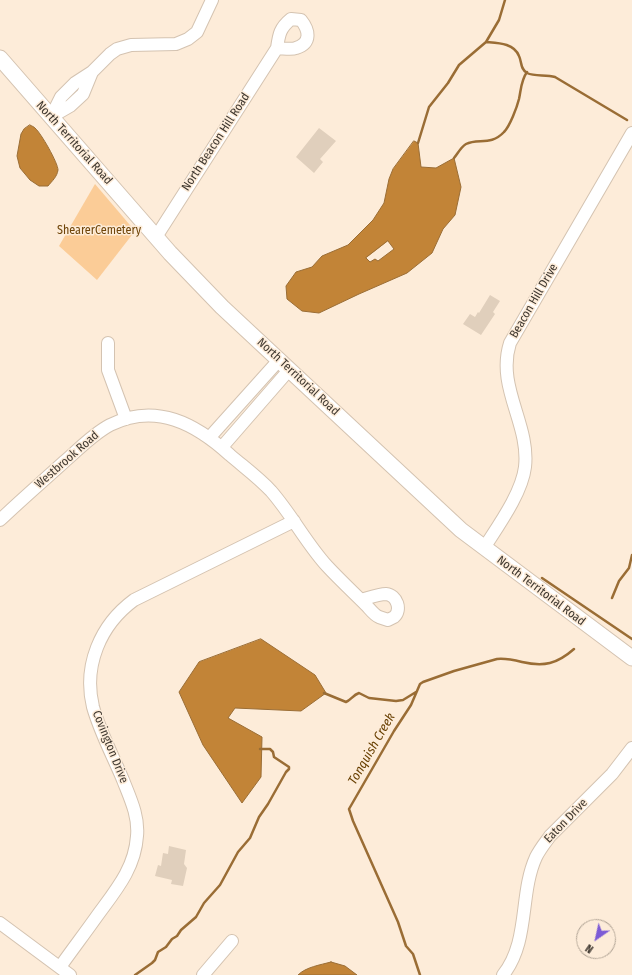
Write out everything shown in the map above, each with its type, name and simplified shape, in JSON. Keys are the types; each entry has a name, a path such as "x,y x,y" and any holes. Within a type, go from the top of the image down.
{"main road":[{"name":"North Territorial Road","path":"0,58 156,237 222,307 460,530 632,658"}],"street":[{"path":"51,117 61,97 75,83 92,72 110,54 122,47 131,45 176,44 188,39 196,32 212,0"},
{"name":"North Beacon Hill Road","path":"156,237 277,48"},
{"name":"Beacon Hill Drive","path":"484,548 518,492 523,479 525,466 526,455 523,437 506,373 506,358 510,343 632,133"},
{"path":"108,343 108,370 126,419"},
{"path":"209,438 284,365"},
{"path":"222,447 284,365"},
{"name":"Westbrook Road","path":"0,520 96,434 109,426 126,419 147,416 170,418 193,427 222,447 270,490 321,559 361,600"},
{"name":"Covington Drive","path":"60,967 123,880 133,861 137,835 134,809 97,717 92,698 90,683 91,667 101,637 115,616 134,600 294,521"},
{"name":"Eaton Drive","path":"504,975 517,950 531,871 541,847 550,836 612,774 632,748"},
{"path":"0,923 70,975"},
{"path":"203,975 232,941"}],"green space":[{"name":"ShearerCemetery","path":"95,184 135,231 97,280 59,246"}],"shaded area":[{"path":"30,125 35,128 41,136 57,166 57,175 48,186 39,186 30,180 20,168 17,156 21,134 24,129"},
{"path":"414,141 418,143 421,167 436,168 454,158 461,187 455,215 443,229 432,253 407,273 319,313 302,311 287,299 286,286 296,272 312,267 322,256 348,245 373,220 384,203 389,179 393,169","holes":["388,241 394,249 378,261 375,259 370,262 366,258"]},
{"path":"261,639 315,675 326,693 301,711 235,708 228,718 262,737 261,777 242,803 203,745 179,692 199,662"},
{"path":"331,962 345,966 357,975 298,975 309,968"}],"building":[{"path":"319,128 336,141 320,159 323,162 314,173 296,157"},
{"path":"490,295 500,301 493,312 495,314 481,335 463,324 470,314 475,317 478,312 479,313"},
{"path":"169,846 186,850 184,864 187,868 183,886 171,884 172,880 155,876 158,865 161,866 163,853 168,854"}],"waterway":[{"path":"418,143 429,107 448,83 459,65 486,42 499,20 505,0"},
{"name":"Tonquish Creek","path":"486,42 500,43 510,46 517,52 522,67 527,73 555,77 627,120"},
{"path":"454,158 466,144 494,139 504,132 515,111 522,82 527,72"},
{"name":"Tonquish Creek","path":"612,598 619,581 629,568 632,555"},
{"path":"542,578 632,639"},
{"name":"Tonquish Creek","path":"420,975 413,954 406,946 398,922 349,809 394,731 411,705 420,684 454,671 497,659 510,659 537,664 550,663 562,658 574,649"},
{"path":"324,693 346,702 359,693 369,698 396,701 403,700 416,692"},
{"path":"135,975 152,963 158,952 166,947 172,939 196,917 204,903 220,885 238,852 250,838 259,817 289,769 289,767 274,757 273,752 270,749 260,749"}]}
